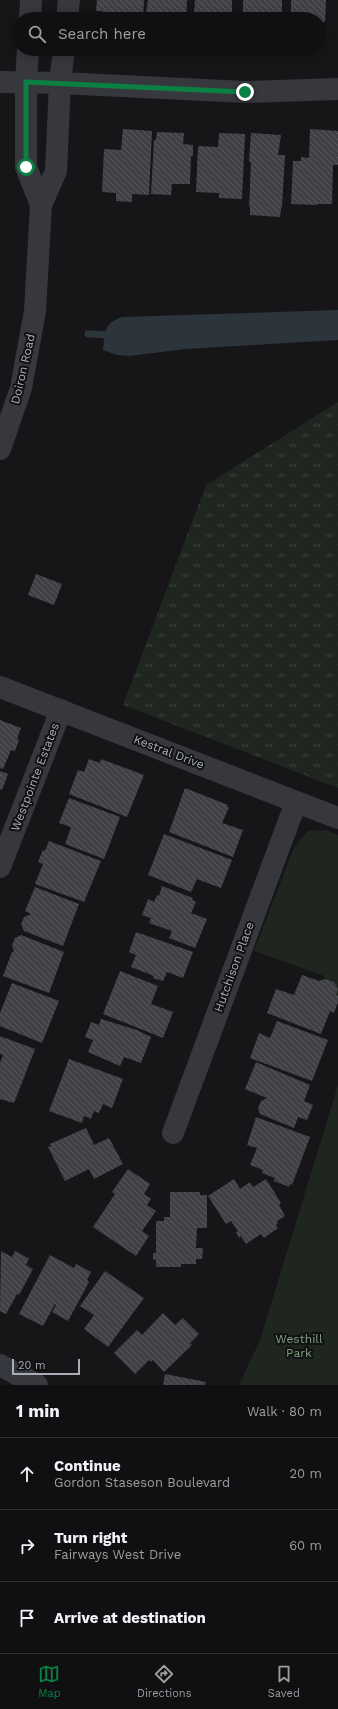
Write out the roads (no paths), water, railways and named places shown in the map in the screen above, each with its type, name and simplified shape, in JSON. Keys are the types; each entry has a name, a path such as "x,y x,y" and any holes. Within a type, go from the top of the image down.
{"street":[{"path":"30,12 31,0"},
{"path":"68,12 69,0"},
{"path":"28,56 26,82 26,167 41,205"},
{"path":"41,205 56,171 60,83 63,56"},
{"path":"0,82 60,83 245,92 338,89"},
{"name":"Doiron Road","path":"0,449 21,388 35,311 41,205"},
{"name":"Kestral Drive","path":"0,687 338,818"},
{"name":"Westpointe Estates","path":"0,868 61,710"},
{"name":"Hutchison Place","path":"173,1133 296,802"},
{"path":"0,1365 37,1385"}],"waterway":[{"path":"88,334 114,335"}],"park label":[{"name":"Westhill Park","path":"299,1346"}]}
